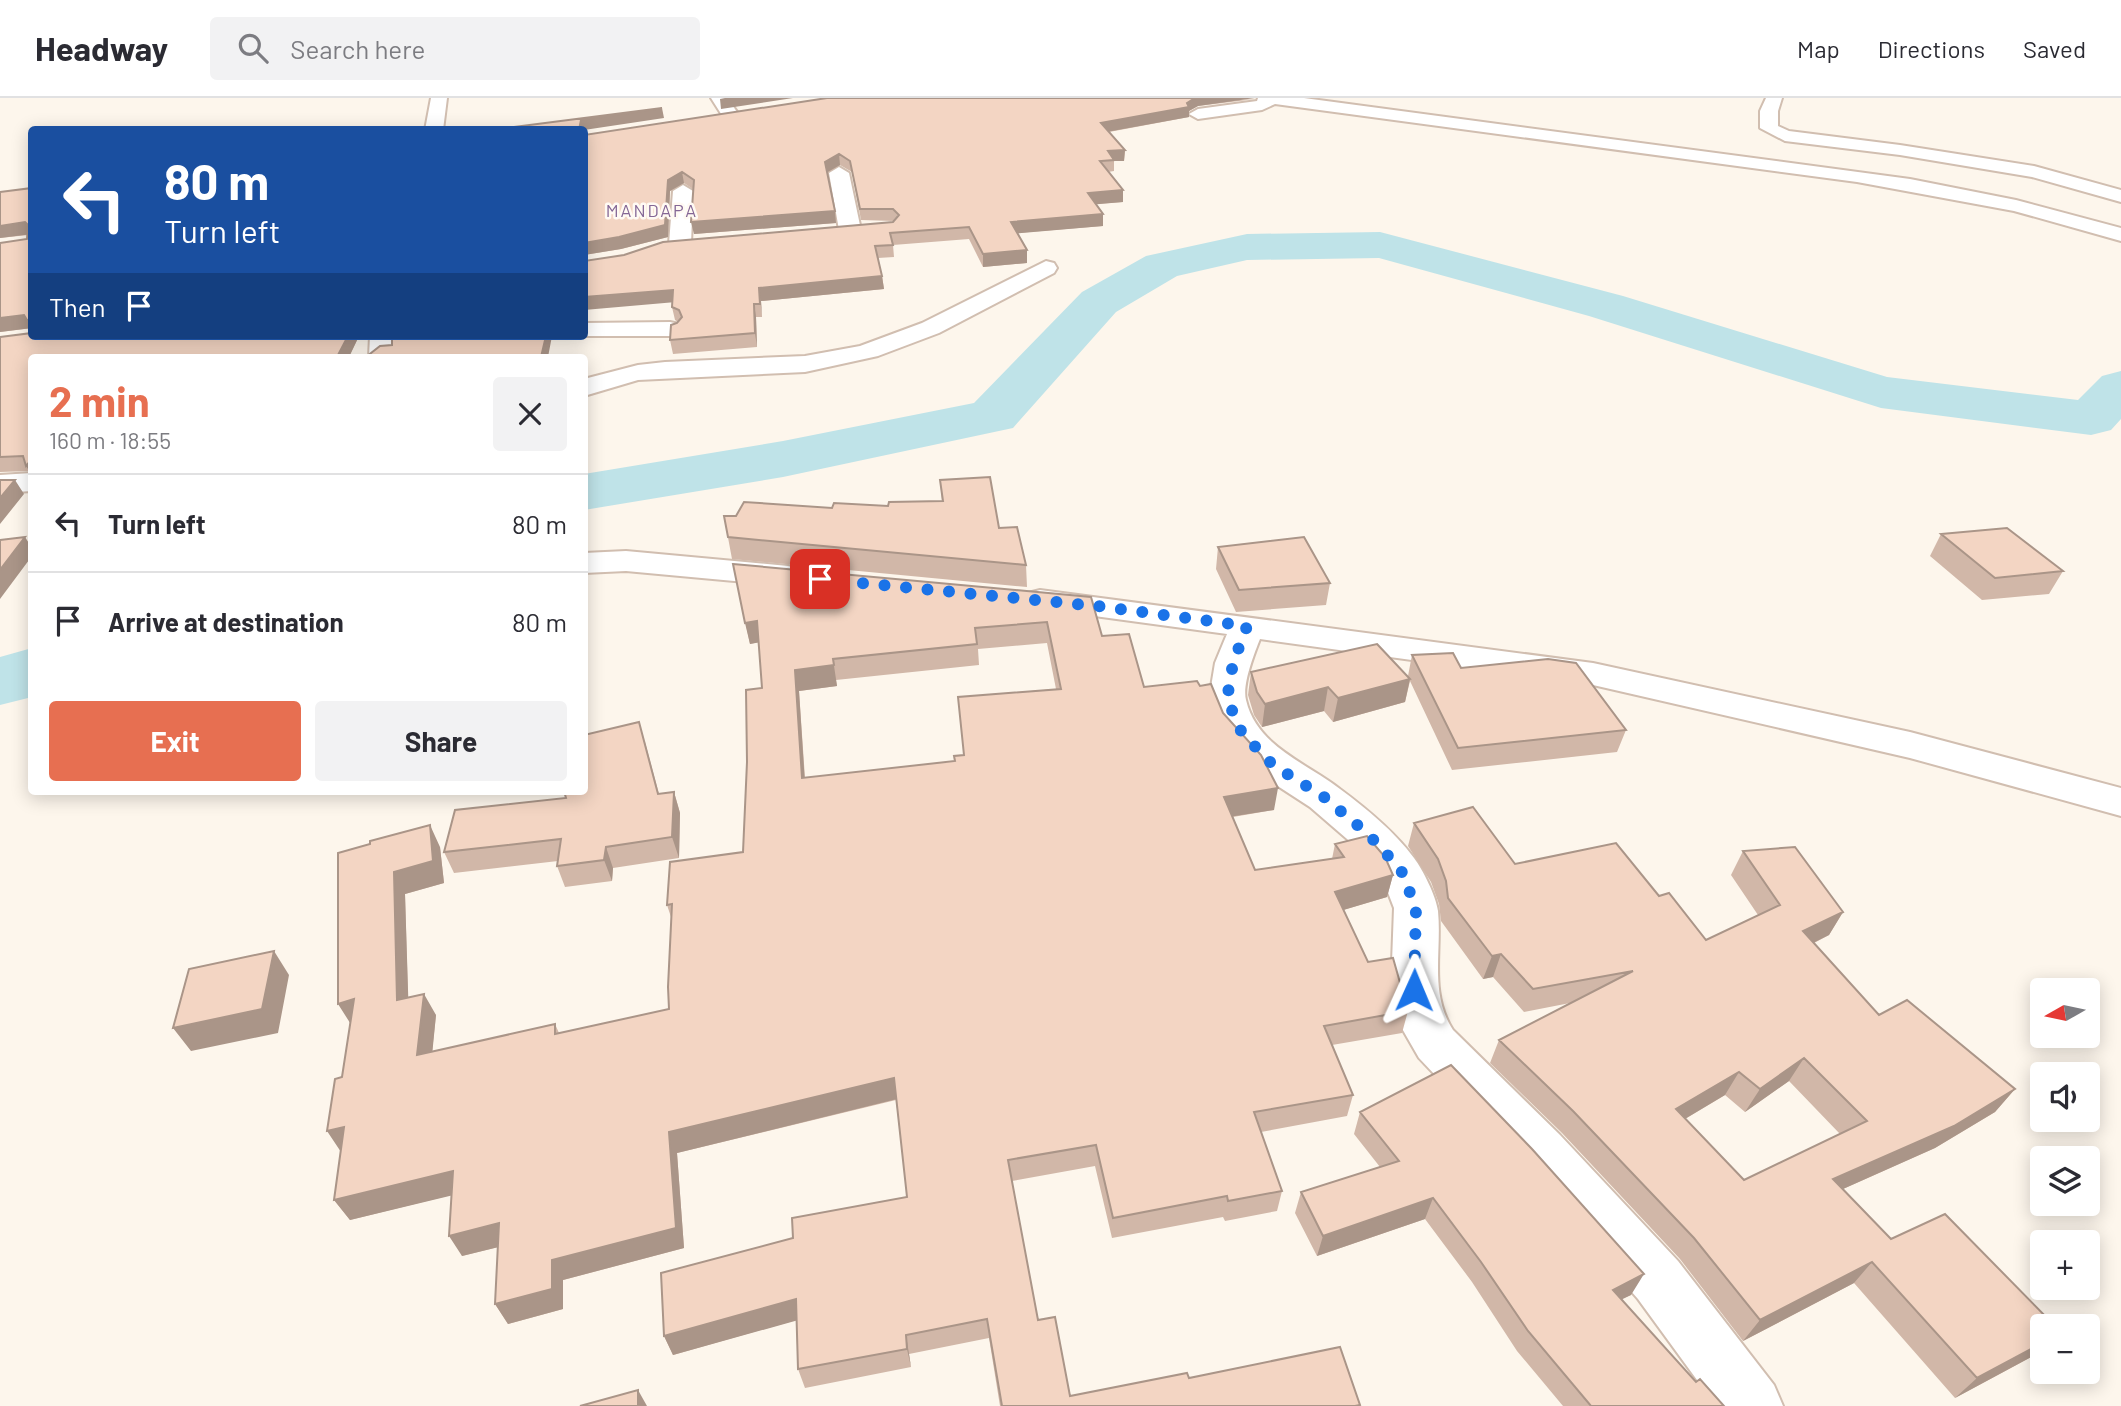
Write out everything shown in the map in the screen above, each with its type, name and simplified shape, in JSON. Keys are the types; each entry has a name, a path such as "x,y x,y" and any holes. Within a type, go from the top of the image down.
{"street":[{"path":"435,126 439,98"},
{"path":"719,98 730,116"},
{"path":"1266,98 1887,179 1991,197 2068,217 2121,235"},
{"path":"1774,98 1769,111 1769,128 1775,133 2034,172 2121,196"},
{"path":"1198,114 1262,105 1272,99"},
{"path":"839,173 850,230"},
{"path":"683,191 671,245 706,242"},
{"path":"824,232 875,228"},
{"path":"588,386 607,378 639,371 807,364 886,346 950,319 1046,268"},
{"path":"588,330 670,329"},
{"path":"0,484 28,482"},
{"path":"588,563 626,561 820,579"},
{"path":"1014,598 1097,606 1593,674 1910,745 2121,802"},
{"path":"1247,626 1233,663 1227,699 1242,733 1273,765 1324,797 1369,835 1401,870 1416,908 1414,990 1424,1025 1436,1044 1542,1152 1658,1280 1753,1406"}],"building":[{"path":"827,98 1195,98 1187,103 1189,107 1101,123 1125,150 1108,151 1114,160 1100,161 1123,190 1088,193 1103,214 1011,222 1027,250 983,254 969,227 890,233 893,245 875,246 882,276 759,288 760,304 754,304 755,333 670,340 671,325 682,317 679,310 672,307 673,290 588,297 588,260 624,255 663,242 893,222 899,215 893,209 860,209 850,161 839,154 825,162 835,211 691,222 694,180 682,172 668,180 665,225 588,242 588,134"},
{"path":"662,108 581,120 580,126 521,126"},
{"path":"28,188 28,225 25,222 0,226 0,192"},
{"path":"28,225 28,320 24,315 0,318 0,243 27,239"},
{"path":"28,334 28,340 346,340 339,354 28,354 26,466 23,456 0,457 0,337"},
{"path":"392,340 545,340 542,354 370,354 380,346 392,345"},
{"path":"990,477 999,528 1017,527 1026,565 728,537 724,516 736,516 744,502 832,508 834,503 888,506 889,502 943,501 940,480"},
{"path":"0,480 15,480 0,498"},
{"path":"2007,528 2063,571 1995,578 1941,534"},
{"path":"25,537 0,570 0,540"},
{"path":"1304,537 1330,583 1239,590 1218,547"},
{"path":"733,564 1091,597 1102,636 1129,634 1144,687 1197,681 1200,686 1211,684 1223,713 1261,755 1278,788 1224,797 1255,870 1344,857 1335,844 1367,836 1385,857 1393,875 1335,892 1368,962 1393,958 1408,1011 1324,1026 1353,1095 1254,1112 1282,1191 1228,1201 1227,1196 1113,1218 1096,1145 1008,1160 1038,1320 1055,1317 1070,1396 1187,1373 1189,1378 1340,1347 1360,1405 1002,1406 987,1319 906,1335 907,1349 798,1369 796,1299 664,1336 661,1273 793,1238 792,1218 907,1197 894,1078 669,1132 676,1228 552,1260 552,1289 495,1304 499,1223 449,1236 453,1171 334,1200 344,1127 327,1131 335,1079 342,1077 354,999 338,1004 338,853 370,844 370,841 430,825 433,861 394,872 397,1000 424,994 417,1055 555,1024 555,1034 669,1009 672,904 667,905 670,862 743,852 747,762 746,690 762,688 757,621 745,623","holes":["1047,622 1061,689 958,697 964,755 954,756 955,761 802,778 795,670 834,665 833,659 977,644 975,628"]},
{"path":"1377,644 1410,679 1338,698 1328,687 1265,704 1257,692 1251,672"},
{"path":"1453,653 1461,668 1548,659 1576,663 1626,730 1458,748 1412,655"},
{"path":"639,722 658,794 674,792 672,837 606,847 604,860 557,866 561,839 444,852 455,810 566,798 565,795 588,795 588,734"},
{"path":"1473,807 1515,864 1616,843 1659,896 1669,893 1706,940 1780,905 1743,851 1795,847 1843,912 1803,931 1879,1015 1907,1000 2015,1089 1954,1126 1833,1179 1891,1239 1945,1214 2043,1314 2030,1314 2030,1349 1977,1378 1872,1262 1760,1320 1694,1238 1573,1111 1499,1040 1633,971 1533,989 1501,954 1492,956 1448,898 1446,881 1438,859 1414,823","holes":["1804,1058 1867,1121 1744,1180 1676,1109 1739,1072 1760,1089"]},
{"path":"274,951 262,1009 173,1028 189,969"},
{"path":"1451,1065 1532,1149 1644,1274 1613,1290 1696,1382 1700,1379 1724,1406 1591,1406 1528,1331 1433,1198 1323,1236 1301,1192 1399,1161 1360,1112"},
{"path":"638,1390 638,1406 580,1406"}],"waterway":[{"path":"588,491 783,459 993,416 1099,302 1162,266 1247,247 1380,245 1606,306 1881,392 2091,418 2121,387"},
{"path":"0,682 28,672"}],"district":[{"name":"MANDAPA","path":"652,211"}],"route":[{"path":"820,579 1097,606 1247,626 1233,663 1227,699 1242,733 1273,765 1324,797 1369,835 1401,870 1416,908 1414,990"}]}
